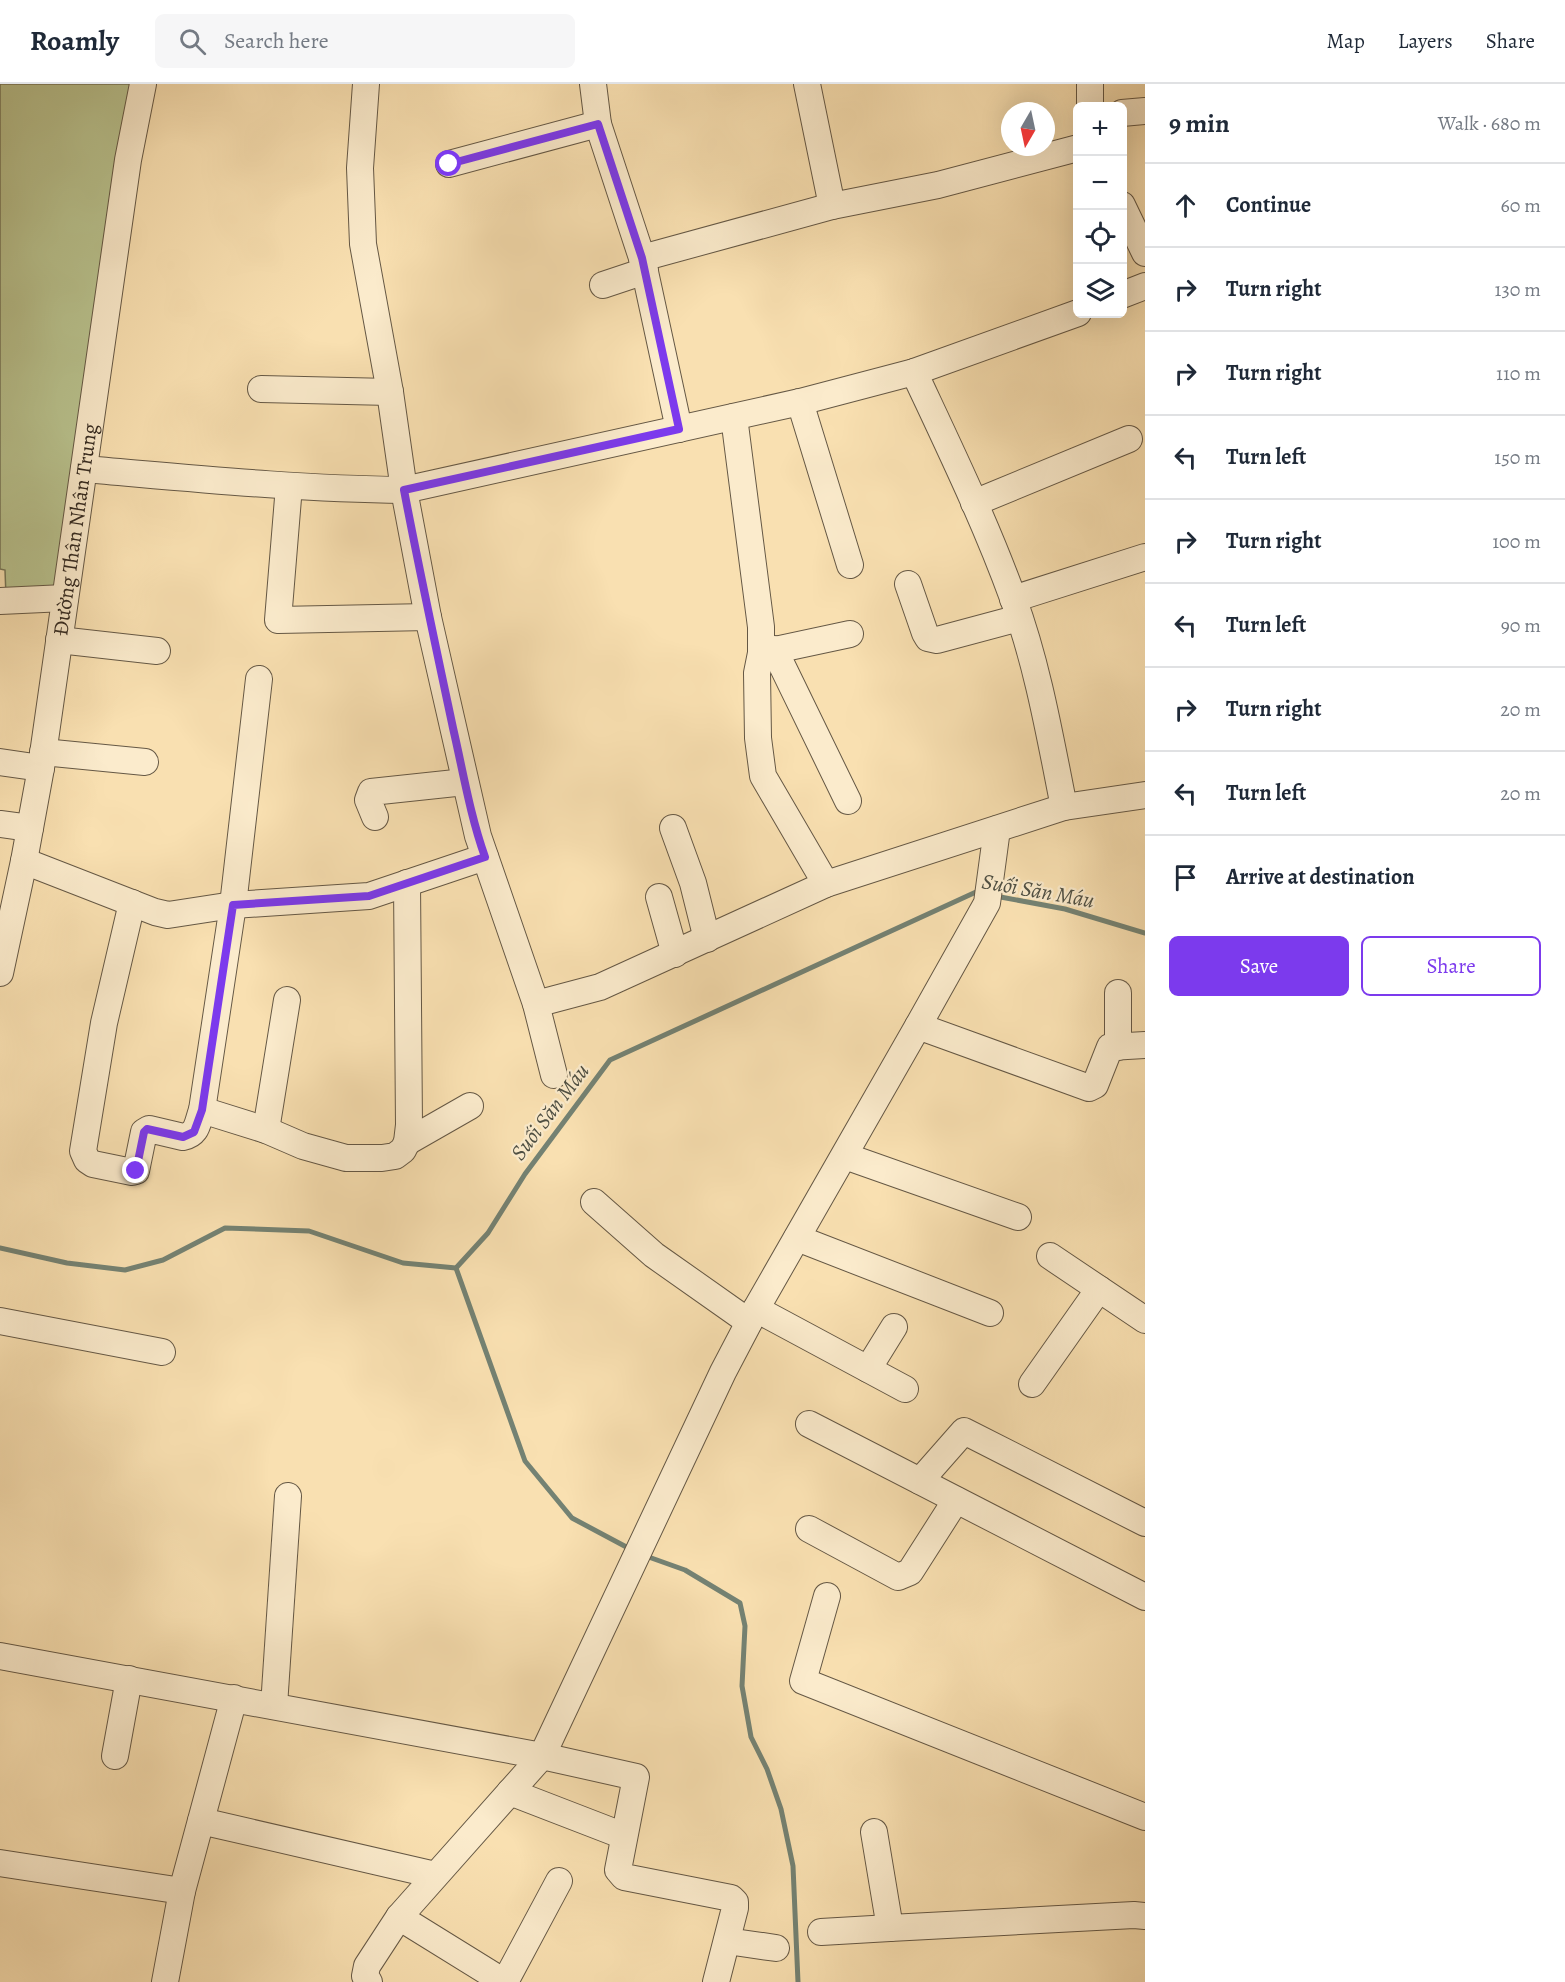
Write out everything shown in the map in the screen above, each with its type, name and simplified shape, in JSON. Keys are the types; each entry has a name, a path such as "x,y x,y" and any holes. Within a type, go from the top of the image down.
{"street":[{"name":"Đường Thân Nhân Trung","path":"0,973 5,931 24,861 42,760 128,160 143,84"},
{"path":"366,84 360,168 363,244 390,392 404,490 428,617 478,836 536,1005 554,1075"},
{"path":"593,84 598,124 643,264 679,429"},
{"path":"807,84 832,206"},
{"path":"1090,84 1090,102"},
{"path":"1127,113 1145,111"},
{"path":"449,164 598,124"},
{"path":"603,285 643,264 832,206 938,185 1073,149"},
{"path":"1124,210 1145,253"},
{"path":"1127,293 1145,286"},
{"path":"84,470 289,486 404,490 800,402 914,372 1073,314"},
{"path":"914,372 974,503 1016,609 1042,695 1064,807"},
{"path":"261,389 390,392"},
{"path":"800,402 850,565"},
{"path":"734,417 761,627 768,651 848,801"},
{"path":"974,503 1129,439"},
{"path":"289,486 278,620 428,617"},
{"path":"908,584 925,633 932,640 938,640 1145,557"},
{"path":"0,602 66,598"},
{"path":"768,651 850,634"},
{"path":"59,640 157,651"},
{"path":"768,651 757,673 760,765 763,776 826,885"},
{"path":"132,903 104,1023 83,1151 87,1160 93,1164 127,1172 136,1171 144,1132 149,1129 183,1137 188,1136 194,1132 202,1110 233,905 259,679"},
{"path":"0,762 42,760 145,762"},
{"path":"375,817 369,800 371,792 465,782"},
{"path":"536,1005 600,987 826,885 1064,807 1145,795"},
{"path":"0,824 30,828"},
{"path":"673,828 693,883 707,939"},
{"path":"369,1982 364,1976 367,1966 399,1917 542,1756 723,1372 918,1026 989,894 997,829"},
{"path":"24,861 168,915 233,905 369,896 485,857"},
{"path":"202,1110 266,1130 303,1146 346,1158 382,1158 395,1156 403,1150 407,1142 409,1125 407,883"},
{"path":"659,897 675,954"},
{"path":"1118,993 1118,1047"},
{"path":"266,1130 287,1000"},
{"path":"918,1026 1089,1088 1097,1081 1110,1047 1145,1045"},
{"path":"407,1142 470,1106"},
{"path":"845,1156 1018,1217"},
{"path":"594,1202 654,1255 753,1316 868,1369 905,1389"},
{"path":"797,1238 990,1312"},
{"path":"1050,1256 1145,1320"},
{"path":"1032,1384 1098,1289"},
{"path":"0,1321 162,1352"},
{"path":"868,1369 894,1327"},
{"path":"809,1424 1145,1597"},
{"path":"920,1482 964,1431 1145,1523"},
{"path":"274,1706 288,1496"},
{"path":"809,1529 898,1577 905,1576 910,1572 956,1500"},
{"path":"827,1596 803,1681 1145,1817"},
{"path":"0,1656 542,1756 636,1777 618,1870 624,1877 730,1898 735,1902 716,1982"},
{"path":"115,1756 129,1679"},
{"path":"165,1982 182,1891 234,1698"},
{"path":"510,1792 624,1836"},
{"path":"201,1821 435,1875"},
{"path":"874,1832 890,1928"},
{"path":"0,1863 182,1891"},
{"path":"399,1917 504,1982 559,1881"},
{"path":"821,1932 1145,1916"},
{"path":"727,1941 776,1948"}],"green space":[{"path":"0,84 133,84 56,590 6,597 5,570 0,569"}],"waterway":[{"name":"Suối Săn Máu","path":"0,1248 67,1263 125,1270 163,1260 225,1228 309,1231 403,1263 456,1268 488,1233 525,1174 610,1060 976,892 983,893"},
{"name":"Suối Săn Máu","path":"995,896 1065,909 1145,933"},
{"path":"456,1268 525,1461 572,1518 632,1550"},
{"path":"643,1555 685,1570 740,1603 745,1626 742,1686 751,1737 767,1769 781,1809 793,1866 798,1982"}],"route":[{"path":"136,1171 144,1132 147,1129 183,1137 194,1132 202,1110 233,905 369,896 485,857 465,782 426,607 404,490 679,429 642,258 598,124 449,164"}]}
